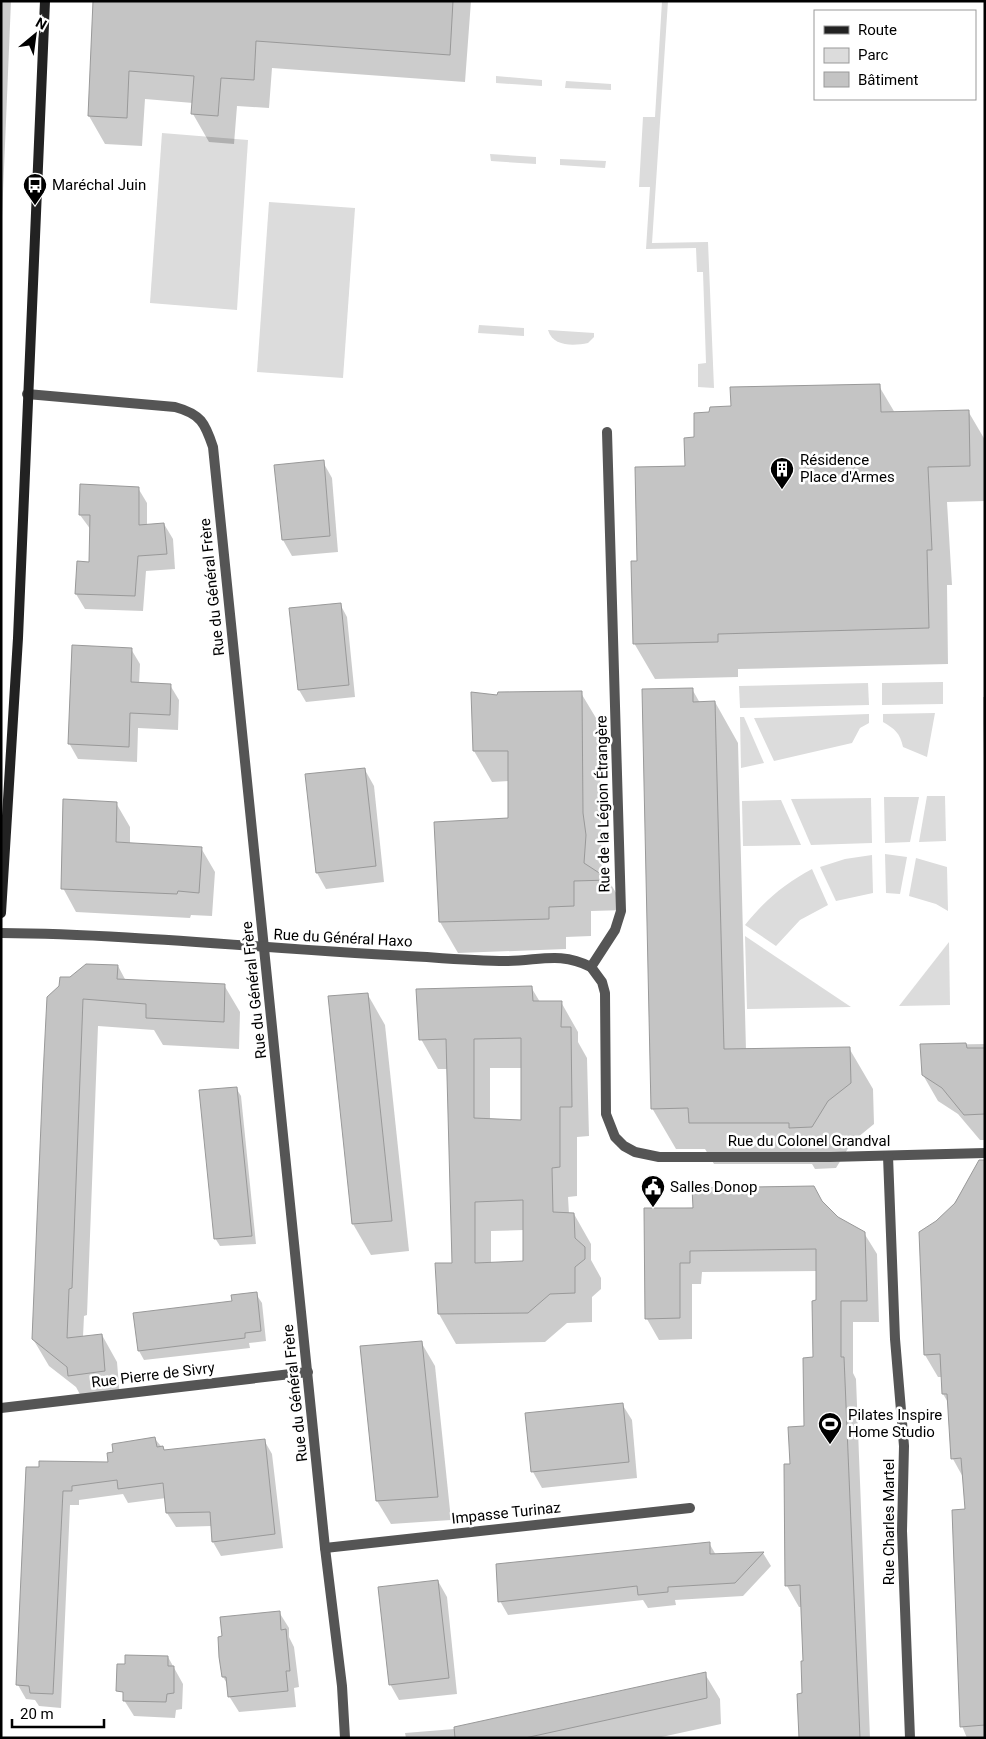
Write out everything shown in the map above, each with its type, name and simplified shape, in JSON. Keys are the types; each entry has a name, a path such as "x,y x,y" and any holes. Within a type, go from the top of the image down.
{"street":[{"path":"1,913 18,638 45,1"},
{"name":"Rue du Général Frère","path":"27,394 175,407 192,412 205,424 213,447 325,1548 342,1686 345,1738"},
{"name":"Rue de la Légion Étrangère","path":"591,967 615,930 621,911 606,432"},
{"name":"Rue du Général Haxo","path":"1,933 508,961 554,957 575,959 591,967"},
{"name":"Rue du Colonel Grandval","path":"591,967 602,982 605,993 606,1114 616,1137 624,1146 635,1152 659,1157 888,1156 985,1153"},
{"name":"Rue Charles Martel","path":"888,1156 894,1339 904,1446 902,1531 910,1738"},
{"name":"Rue Pierre de Sivry","path":"1,1408 308,1372"},
{"name":"Impasse Turinaz","path":"325,1548 690,1508"}],"green space":[{"path":"662,1 668,1 652,243 708,242 714,388 698,387 698,364 706,363 703,272 697,272 696,248 646,249 650,187 639,187 643,117 655,117"},
{"path":"496,76 542,80 542,86 496,83"},
{"path":"566,81 611,84 611,90 565,88"},
{"path":"162,133 248,140 237,310 150,303"},
{"path":"490,154 536,157 536,164 491,161"},
{"path":"560,159 606,161 605,168 560,165"},
{"path":"269,202 355,208 343,378 257,372"},
{"path":"479,325 524,328 524,336 478,333"},
{"path":"548,330 594,333 594,337 588,343 571,345 554,340"},
{"path":"943,682 943,704 882,705 882,683"},
{"path":"868,683 869,705 740,708 739,686"},
{"path":"935,713 927,757 903,747 896,732 883,722 883,714"},
{"path":"869,714 869,723 860,728 852,743 774,761 754,718"},
{"path":"740,717 744,717 764,763 741,768"},
{"path":"927,796 945,796 946,841 919,842"},
{"path":"884,797 919,797 910,842 885,843"},
{"path":"871,798 872,843 811,845 791,799"},
{"path":"781,800 801,845 743,846 742,801"},
{"path":"885,854 907,857 900,894 886,893"},
{"path":"872,855 873,893 836,901 820,867 845,859"},
{"path":"916,858 947,867 948,911 936,904 909,896"},
{"path":"812,869 828,905 800,920 776,946 745,925 775,894"},
{"path":"745,936 851,1007 747,1009"},
{"path":"949,942 950,1005 899,1006"}],"building":[{"path":"93,1 453,1 450,55 256,41 254,80 221,78 218,116 191,114 194,76 129,71 127,118 88,116"},
{"path":"880,384 881,412 969,410 970,466 928,467 932,550 927,550 929,628 718,634 718,642 633,644 631,561 637,561 635,467 685,466 684,438 694,437 694,413 709,412 710,407 731,406 730,387"},
{"path":"324,460 330,536 282,540 274,465"},
{"path":"80,484 139,487 139,525 164,523 167,554 138,556 135,596 75,594 77,561 89,562 90,515 79,515"},
{"path":"341,603 349,685 298,690 289,608"},
{"path":"72,645 132,648 131,682 171,684 170,715 130,713 129,747 68,744"},
{"path":"693,688 693,702 715,701 724,1049 850,1047 851,1083 828,1101 812,1127 789,1128 789,1123 689,1123 688,1108 651,1109 642,689"},
{"path":"582,691 583,813 586,835 584,863 610,880 574,881 574,906 549,907 549,919 439,922 434,822 508,818 508,751 473,751 471,692 497,695 498,692"},
{"path":"365,768 376,866 316,873 305,774"},
{"path":"63,799 117,802 116,842 202,847 199,893 178,891 177,894 61,889"},
{"path":"86,964 118,965 117,979 225,984 224,1022 146,1018 146,1004 83,999 72,1288 69,1289 67,1338 102,1334 105,1371 68,1376 67,1367 32,1339 43,1076 47,997 59,986 60,977 70,977"},
{"path":"532,986 533,1001 562,1001 561,1027 571,1027 572,1107 560,1107 560,1167 552,1168 553,1212 574,1213 575,1238 585,1247 585,1259 575,1267 575,1293 550,1294 528,1313 438,1314 435,1263 452,1263 446,1039 419,1040 416,989","holes":["521,1038 521,1120 474,1118 474,1039","523,1200 523,1261 475,1263 475,1202"]},
{"path":"368,993 392,1221 352,1224 328,996"},
{"path":"966,1043 967,1048 985,1048 985,1114 964,1115 942,1088 922,1075 920,1044"},
{"path":"237,1087 252,1236 214,1239 199,1090"},
{"path":"979,1160 985,1160 985,1725 960,1727 952,1510 965,1509 961,1458 951,1459 947,1394 942,1394 940,1354 924,1355 919,1232 936,1221 955,1203"},
{"path":"814,1186 822,1201 838,1217 865,1232 867,1301 841,1301 841,1357 844,1357 860,1738 799,1738 797,1694 802,1693 801,1661 803,1661 800,1585 785,1586 784,1464 790,1464 788,1427 804,1426 803,1358 813,1357 812,1301 816,1300 816,1249 690,1251 690,1263 680,1263 680,1318 645,1319 644,1208 693,1208 692,1188"},
{"path":"257,1292 261,1331 245,1333 245,1338 138,1351 133,1313 232,1301 231,1295"},
{"path":"422,1341 438,1497 376,1501 360,1346"},
{"path":"623,1403 629,1462 531,1472 525,1413"},
{"path":"155,1437 157,1447 163,1446 164,1450 265,1439 275,1534 212,1542 210,1512 166,1513 163,1483 118,1489 117,1480 72,1486 72,1491 63,1491 53,1694 30,1693 29,1686 16,1685 26,1467 39,1467 39,1461 108,1462 107,1453 113,1452 112,1444"},
{"path":"710,1542 710,1554 764,1552 735,1583 668,1587 668,1592 638,1595 637,1586 498,1602 496,1564"},
{"path":"438,1580 449,1678 389,1685 378,1587"},
{"path":"280,1611 281,1630 286,1629 290,1671 286,1671 288,1691 228,1697 226,1677 222,1677 219,1657 218,1637 222,1636 220,1617"},
{"path":"125,1655 168,1656 168,1666 174,1666 174,1693 167,1694 166,1702 123,1701 123,1692 116,1691 117,1664 125,1664"},
{"path":"706,1672 707,1698 525,1738 455,1738 454,1727"}],"place":[{"name":"Maréchal Juin","path":"35,206"},
{"name":"Résidence Place d'Armes","path":"782,490"},
{"name":"Salles Donop","path":"653,1208"},
{"name":"Pilates Inspire Home Studio","path":"830,1445"}]}
